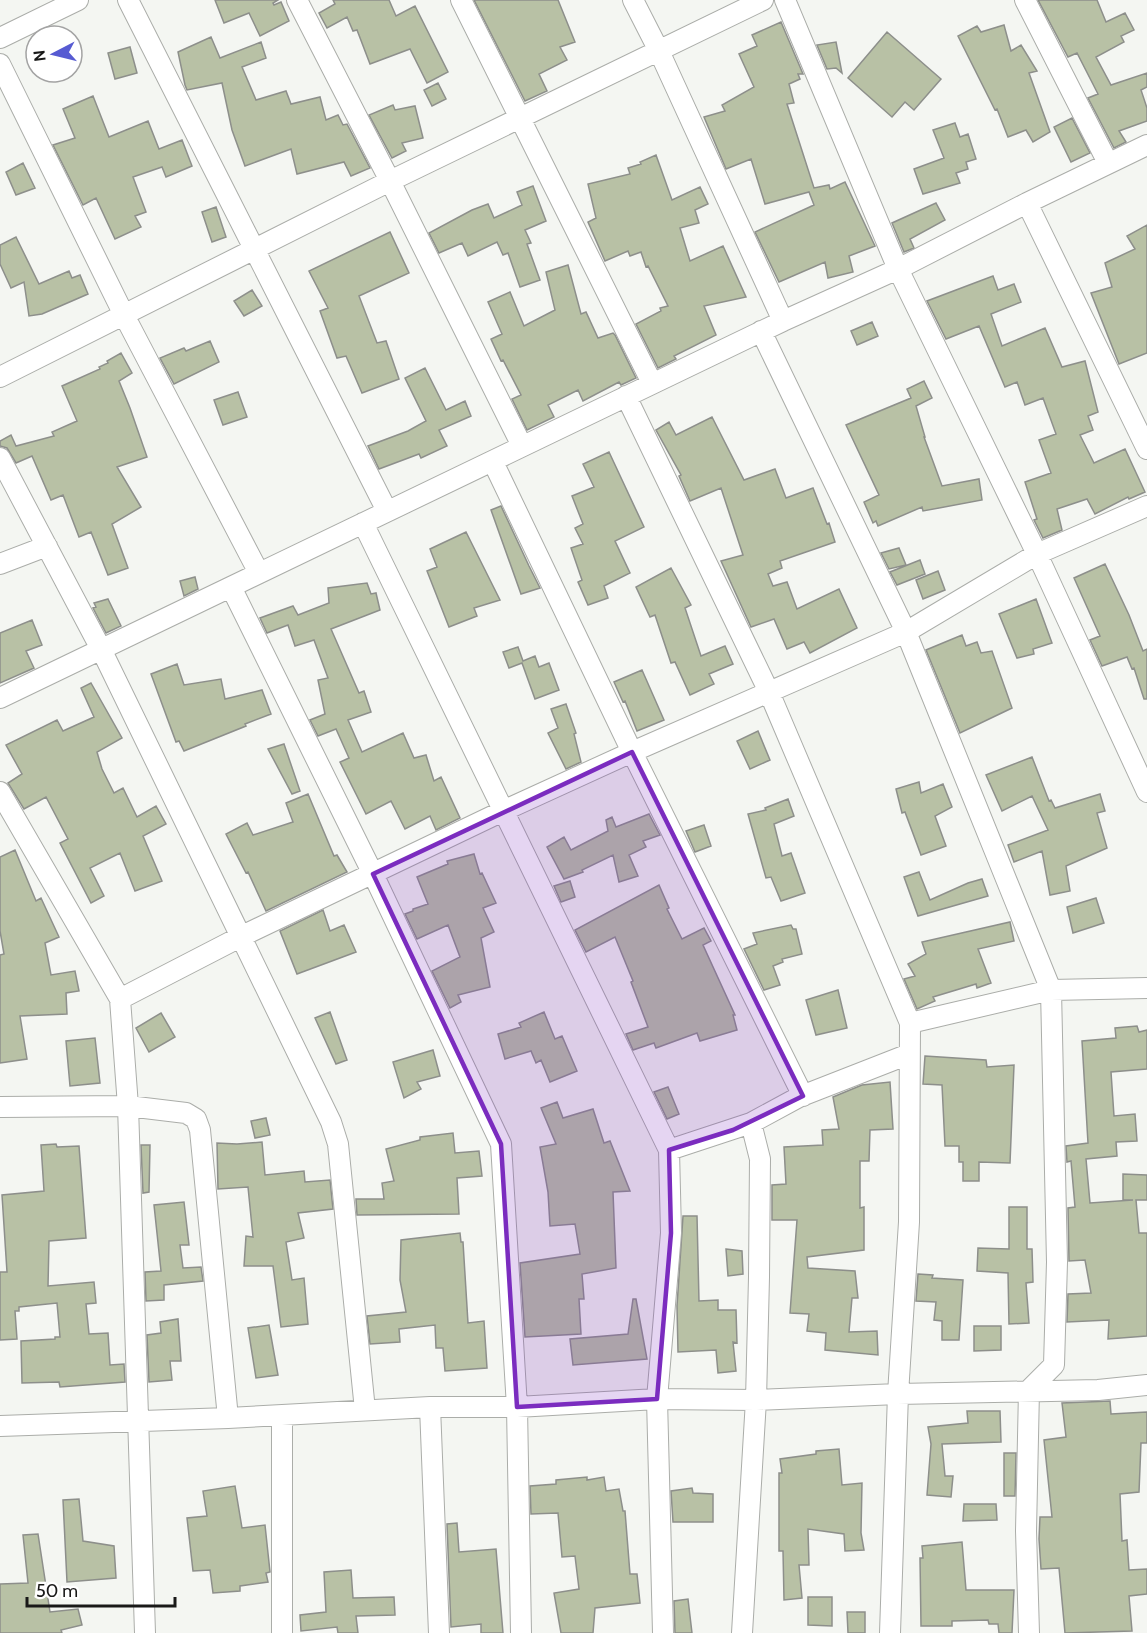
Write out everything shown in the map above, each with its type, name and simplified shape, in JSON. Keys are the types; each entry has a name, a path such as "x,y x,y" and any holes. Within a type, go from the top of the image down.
{"street":[{"path":"0,38 78,0"},
{"path":"128,0 387,511"},
{"path":"297,0 522,446"},
{"path":"461,0 652,383"},
{"path":"633,0 659,51 783,321"},
{"path":"0,377 390,181 763,0"},
{"path":"784,0 898,269 1037,554 1147,792"},
{"path":"1025,0 1108,163"},
{"path":"0,64 124,315 259,573"},
{"path":"0,698 493,462 652,383 898,269 1147,145"},
{"path":"1027,203 1147,449"},
{"path":"761,331 906,632 1051,990 1057,1262 1054,1365 1029,1390 1026,1531 1029,1633"},
{"path":"626,396 769,692 910,1023 909,1222 898,1394 890,1633"},
{"path":"0,458 101,649 335,1132 365,1410"},
{"path":"493,462 632,752 803,1096"},
{"path":"120,999 242,936 503,811 906,632 1037,554 1147,506"},
{"path":"363,523 669,1150 671,1233 657,1399 663,1633"},
{"path":"0,564 47,546"},
{"path":"231,586 373,874 501,1144 518,1407 521,1633"},
{"path":"0,792 120,999 128,1106 145,1633"},
{"path":"910,1023 1051,990 1147,988"},
{"path":"669,1150 751,1123 803,1096 909,1054"},
{"path":"0,1107 128,1106 186,1113 196,1119 200,1130 228,1418"},
{"path":"742,1633 756,1400 760,1159 751,1123"},
{"path":"0,1426 282,1416 429,1407 518,1407 657,1399 756,1400 1029,1390 1098,1390 1147,1385"},
{"path":"429,1407 439,1633"},
{"path":"282,1416 282,1633"}],"highlighted area":[{"path":"632,752 803,1096 733,1130 669,1150 671,1233 657,1399 517,1407 501,1144 373,874"}],"building":[{"path":"215,0 278,0 273,3 274,5 281,2 289,21 260,36 249,13 224,23"},
{"path":"333,0 389,0 396,16 415,6 448,72 427,83 410,49 370,64 357,30 353,31 347,17 327,28 319,13 335,4"},
{"path":"474,0 558,0 575,42 560,47 567,60 539,74 547,91 525,101"},
{"path":"1038,0 1097,0 1106,22 1125,13 1134,30 1121,36 1124,42 1096,57 1111,85 1147,73 1147,87 1141,90 1147,108 1147,121 1119,131 1126,142 1114,148 1088,98 1098,94 1077,53 1068,57"},
{"path":"781,22 803,74 798,74 800,79 789,84 794,103 787,104 814,188 829,185 830,189 845,182 875,246 849,256 853,272 828,278 825,262 779,282 755,232 814,205 809,192 765,204 751,159 726,169 704,117 725,111 722,105 754,87 739,54 757,46 752,35"},
{"path":"1004,25 1011,51 1021,45 1037,71 1029,73 1050,132 1033,142 1026,130 1008,137 997,109 995,110 958,36 977,26 981,32"},
{"path":"887,32 941,79 914,110 905,102 892,117 848,78"},
{"path":"211,37 220,58 261,42 266,58 242,67 256,100 286,91 291,104 320,97 326,120 338,115 343,125 347,124 370,168 351,176 344,162 297,174 291,149 245,166 232,130 222,83 187,90 185,85 178,52"},
{"path":"836,42 842,73 836,68 827,69 817,45"},
{"path":"130,47 137,73 115,79 108,53"},
{"path":"438,83 446,99 432,106 424,90"},
{"path":"93,96 109,137 148,121 159,149 182,140 192,166 166,177 162,167 133,177 146,212 135,216 141,227 115,239 96,198 83,205 53,145 75,138 63,109"},
{"path":"393,105 395,110 415,106 423,138 402,143 406,151 392,158 369,115"},
{"path":"1072,118 1090,153 1071,162 1054,127"},
{"path":"955,123 960,137 968,134 976,159 966,162 968,169 956,173 960,183 923,194 914,169 944,158 933,130"},
{"path":"656,155 672,200 700,187 708,204 695,210 699,223 680,228 690,261 723,246 746,297 704,306 716,335 674,356 676,359 658,368 636,324 661,311 660,308 668,306 648,266 646,267 641,252 630,256 628,251 605,261 588,222 596,218 588,184 630,174 628,168 641,164 640,162"},
{"path":"23,163 35,188 16,195 6,172"},
{"path":"533,186 546,221 525,230 531,243 527,244 540,280 520,287 508,253 503,255 497,242 468,256 462,243 439,253 429,233 488,204 494,218 522,205 517,192"},
{"path":"936,203 945,220 910,239 914,248 904,252 892,223"},
{"path":"216,207 226,237 212,242 202,212"},
{"path":"1147,225 1147,353 1119,364 1091,293 1112,287 1105,263 1135,249 1127,236"},
{"path":"390,232 409,273 359,296 377,343 386,341 399,379 362,393 346,356 337,358 320,311 328,308 309,271"},
{"path":"16,237 39,284 69,271 72,278 80,275 88,294 42,314 29,316 24,282 11,288 0,264 0,245"},
{"path":"568,265 581,314 586,312 598,338 613,333 615,335 636,378 621,385 619,382 583,401 578,390 548,405 554,417 527,430 512,399 521,395 491,339 502,334 488,302 510,292 524,326 555,310 546,272"},
{"path":"993,276 998,290 1014,284 1021,302 991,314 1002,346 1045,328 1062,367 1085,361 1098,412 1088,416 1093,430 1080,435 1094,463 1125,449 1145,492 1129,499 1128,497 1095,514 1087,499 1057,509 1062,530 1043,538 1034,520 1037,519 1025,482 1051,473 1039,440 1056,434 1043,398 1025,405 1017,382 1005,387 979,326 946,339 927,301"},
{"path":"252,290 262,306 244,316 234,301"},
{"path":"872,322 878,336 857,345 851,331"},
{"path":"210,341 219,362 174,384 160,358"},
{"path":"121,353 132,373 119,381 147,457 117,467 141,507 112,524 128,568 108,575 91,532 79,537 63,495 51,500 32,456 16,463 7,448 0,446 0,441 11,435 16,446 54,436 52,432 77,421 62,386 100,369 99,367"},
{"path":"425,368 446,410 465,401 471,416 439,430 447,446 421,458 419,454 379,469 368,446 408,431 426,421 405,378"},
{"path":"924,381 932,398 916,406 924,437 942,486 979,479 982,500 923,511 922,507 878,526 876,521 873,523 864,502 879,495 846,425 911,398 907,389"},
{"path":"238,392 247,417 223,425 214,400"},
{"path":"712,417 744,480 775,469 786,498 813,488 827,524 829,523 835,542 780,561 782,568 768,574 773,586 787,582 797,609 839,589 857,628 810,653 804,642 787,649 774,619 751,627 721,561 743,555 721,488 690,501 679,476 681,475 656,430 669,422 676,435"},
{"path":"609,452 644,527 615,541 630,573 604,586 608,598 588,605 578,582 582,580 571,548 583,544 575,528 583,524 572,496 594,487 583,464"},
{"path":"501,506 540,588 521,594 491,510"},
{"path":"466,532 500,600 474,608 477,616 449,627 427,571 437,567 430,549"},
{"path":"899,548 906,565 889,569 881,553"},
{"path":"920,560 925,574 897,585 890,572"},
{"path":"1105,564 1143,651 1147,649 1147,699 1144,699 1134,668 1132,669 1127,657 1102,666 1090,640 1100,636 1074,578"},
{"path":"671,568 691,605 685,608 701,656 725,646 733,664 709,674 714,684 690,695 675,662 671,663 655,615 650,617 636,587"},
{"path":"938,571 945,590 923,599 916,580"},
{"path":"195,577 198,589 184,596 180,581"},
{"path":"367,583 371,594 376,593 380,610 331,629 359,693 364,691 371,712 348,720 362,752 403,733 414,758 426,755 434,781 441,777 460,818 436,830 430,816 405,829 391,801 366,814 340,762 349,758 336,729 318,736 310,720 325,714 318,680 328,678 314,640 295,646 288,625 267,633 260,618 293,606 298,615 329,603 328,588"},
{"path":"108,599 121,626 106,633 93,608 96,607 94,603"},
{"path":"1036,599 1052,643 1033,649 1034,654 1017,658 999,614"},
{"path":"32,620 42,645 26,651 34,668 0,683 0,633"},
{"path":"962,635 966,646 977,642 981,653 992,651 1012,708 960,733 926,650"},
{"path":"518,647 523,661 535,656 539,667 549,663 559,690 535,699 522,663 509,668 503,652"},
{"path":"177,664 184,685 221,679 225,699 262,690 271,714 184,751 179,741 176,742 151,674"},
{"path":"642,670 664,720 637,731 625,701 623,702 614,682"},
{"path":"91,683 122,738 97,752 102,769 114,793 123,788 137,817 156,806 166,824 143,836 162,881 135,891 120,853 90,868 104,896 91,903 60,843 68,839 46,797 24,809 8,783 22,774 6,745 57,720 63,731 94,717 81,688"},
{"path":"566,704 576,733 574,734 581,762 566,769 548,733 558,728 551,709"},
{"path":"758,731 770,760 750,769 737,741"},
{"path":"284,744 300,791 292,794 268,749"},
{"path":"1032,757 1049,801 1051,800 1055,808 1100,794 1105,811 1097,813 1107,848 1066,866 1070,891 1050,895 1042,851 1014,862 1008,845 1048,830 1032,796 1002,811 986,775"},
{"path":"919,782 921,793 943,784 952,807 935,816 946,846 921,855 905,812 902,813 896,789"},
{"path":"308,794 334,856 337,855 347,872 266,911 248,872 246,873 226,834 247,823 253,835 293,822 286,803"},
{"path":"788,799 794,816 774,824 782,856 791,853 805,893 781,901 771,877 766,878 748,814 766,810 765,808"},
{"path":"649,814 660,835 643,841 646,847 629,855 638,876 619,882 613,855 582,870 583,872 564,879 547,847 564,837 571,850 608,831 606,820 612,817 616,827"},
{"path":"704,825 711,846 695,852 686,831"},
{"path":"15,850 36,901 41,898 59,937 45,943 51,975 75,971 79,991 66,993 67,1014 20,1016 27,1059 0,1063 0,955 4,954 0,931 0,857"},
{"path":"474,854 480,874 482,873 496,903 483,908 494,932 481,938 490,987 458,995 461,1002 450,1008 432,971 460,957 448,925 417,939 405,914 428,904 417,877 448,864 447,861"},
{"path":"919,872 930,900 982,879 988,896 918,916 904,877"},
{"path":"570,881 575,897 561,902 554,886"},
{"path":"659,885 669,908 667,909 682,939 704,928 711,941 703,945 735,1015 733,1015 737,1030 700,1041 697,1033 656,1048 654,1043 633,1050 626,1034 648,1027 615,937 586,952 575,930"},
{"path":"1096,898 1104,923 1073,933 1067,907"},
{"path":"323,910 330,931 344,925 356,952 297,974 280,931"},
{"path":"1010,922 1014,941 978,949 991,983 977,988 976,984 933,997 935,1001 917,1009 904,979 915,976 908,964 926,954 922,942"},
{"path":"791,925 793,929 796,929 802,954 782,959 783,962 773,966 780,985 764,990 744,949 757,944 753,933"},
{"path":"838,990 847,1028 816,1035 806,1000"},
{"path":"330,1012 347,1060 336,1064 315,1018"},
{"path":"544,1012 555,1039 562,1036 577,1071 550,1082 541,1060 536,1063 531,1051 505,1059 498,1034 521,1027 519,1023"},
{"path":"161,1013 175,1037 149,1052 136,1028"},
{"path":"1137,1026 1139,1032 1147,1030 1147,1069 1111,1072 1114,1116 1135,1114 1137,1141 1116,1142 1117,1156 1086,1159 1090,1203 1133,1200 1123,1200 1123,1174 1147,1175 1147,1200 1136,1200 1139,1233 1147,1233 1147,1336 1108,1339 1109,1320 1067,1322 1068,1294 1091,1293 1085,1260 1069,1261 1068,1208 1075,1207 1071,1161 1067,1162 1066,1146 1088,1143 1082,1041 1116,1038 1115,1028"},
{"path":"95,1038 100,1083 70,1086 66,1041"},
{"path":"433,1050 440,1076 417,1082 421,1089 404,1098 393,1062"},
{"path":"925,1056 986,1060 987,1067 1014,1065 1010,1163 979,1162 979,1181 963,1181 963,1162 959,1162 959,1146 945,1146 942,1085 923,1084"},
{"path":"890,1082 893,1129 870,1130 869,1161 860,1161 860,1208 864,1207 864,1250 807,1257 808,1268 855,1271 858,1298 852,1298 849,1332 877,1331 878,1355 825,1350 826,1333 807,1331 809,1314 790,1313 797,1220 772,1220 772,1185 786,1184 784,1147 823,1145 822,1130 839,1129 833,1097 862,1085"},
{"path":"668,1087 679,1114 667,1119 654,1092"},
{"path":"557,1102 563,1118 593,1109 604,1143 610,1141 630,1191 613,1192 616,1268 582,1274 584,1299 579,1299 581,1334 525,1337 520,1263 580,1254 575,1224 550,1226 548,1192 540,1147 556,1144 541,1108"},
{"path":"266,1118 270,1135 255,1138 251,1121"},
{"path":"453,1133 455,1153 479,1151 482,1176 457,1178 459,1214 357,1215 356,1199 384,1199 382,1183 394,1181 386,1149 420,1140 420,1137"},
{"path":"262,1142 265,1175 304,1171 305,1182 330,1180 333,1209 298,1213 304,1238 286,1242 292,1280 304,1278 308,1324 281,1327 273,1266 244,1266 246,1236 253,1237 248,1187 218,1189 217,1143"},
{"path":"56,1144 57,1147 79,1146 86,1238 49,1241 48,1286 94,1282 96,1303 86,1304 89,1334 108,1333 110,1365 124,1364 125,1382 60,1387 59,1382 22,1383 21,1341 60,1337 57,1303 19,1307 19,1311 15,1311 17,1339 0,1340 0,1272 7,1272 2,1195 44,1191 41,1145"},
{"path":"141,1145 150,1145 149,1192 143,1193"},
{"path":"184,1202 189,1245 180,1245 183,1268 201,1267 203,1281 164,1285 164,1300 146,1301 145,1272 161,1271 154,1205"},
{"path":"1009,1207 1027,1207 1027,1249 1032,1249 1033,1282 1026,1283 1029,1323 1009,1324 1008,1273 977,1271 978,1248 1009,1249"},
{"path":"683,1216 697,1216 699,1301 718,1300 718,1310 736,1310 737,1343 733,1342 736,1371 718,1373 716,1350 678,1352 677,1306"},
{"path":"460,1233 461,1242 463,1242 468,1323 484,1321 487,1368 445,1371 443,1348 436,1348 435,1325 399,1329 400,1342 370,1344 367,1316 406,1312 400,1280 401,1240"},
{"path":"726,1249 742,1251 743,1274 728,1276"},
{"path":"918,1274 933,1275 932,1278 963,1280 959,1340 942,1340 942,1321 934,1320 936,1302 916,1301"},
{"path":"633,1299 636,1299 647,1359 573,1365 570,1339 628,1334"},
{"path":"178,1319 181,1361 170,1361 172,1380 149,1382 147,1335 161,1333 160,1322"},
{"path":"269,1325 278,1375 256,1378 248,1328"},
{"path":"974,1326 1001,1326 1001,1350 974,1351"},
{"path":"1110,1401 1111,1414 1147,1412 1147,1443 1141,1443 1139,1492 1120,1494 1122,1541 1127,1540 1129,1570 1147,1569 1147,1594 1129,1596 1132,1631 1065,1633 1059,1568 1041,1569 1040,1517 1052,1517 1044,1440 1066,1437 1062,1403"},
{"path":"967,1411 1000,1411 1001,1442 942,1444 945,1476 953,1476 951,1497 927,1495 931,1444 928,1427 968,1423"},
{"path":"839,1449 842,1485 862,1483 861,1533 864,1550 845,1551 844,1534 808,1529 809,1565 799,1565 802,1598 784,1600 783,1551 779,1551 779,1473 782,1473 780,1459 816,1454 816,1451"},
{"path":"1004,1453 1016,1453 1015,1496 1004,1496"},
{"path":"587,1477 587,1480 604,1477 606,1491 619,1489 623,1511 625,1511 630,1574 637,1574 640,1603 595,1608 593,1633 561,1633 554,1593 579,1589 575,1556 562,1557 558,1513 531,1514 530,1486 556,1484 556,1480"},
{"path":"235,1486 242,1528 265,1525 270,1572 266,1573 268,1582 240,1586 240,1591 213,1593 210,1570 193,1571 187,1518 207,1516 203,1491"},
{"path":"692,1488 693,1493 713,1494 713,1522 673,1522 671,1491"},
{"path":"79,1499 83,1541 114,1546 116,1578 67,1582 63,1500"},
{"path":"964,1504 996,1504 997,1520 963,1521"},
{"path":"457,1523 459,1552 496,1549 503,1633 481,1633 481,1624 451,1627 447,1524"},
{"path":"38,1534 50,1612 78,1609 82,1625 61,1630 62,1633 0,1633 0,1584 28,1583 23,1535"},
{"path":"962,1542 966,1590 1014,1590 1012,1633 999,1633 998,1624 989,1624 988,1620 952,1621 952,1626 921,1626 920,1558 923,1558 922,1546"},
{"path":"351,1570 353,1598 394,1597 395,1615 356,1616 358,1633 338,1633 337,1627 301,1631 300,1615 326,1612 324,1572"},
{"path":"808,1597 832,1597 832,1626 808,1625"},
{"path":"688,1599 692,1633 675,1633 674,1601"},
{"path":"847,1612 865,1612 865,1633 848,1633"}]}
